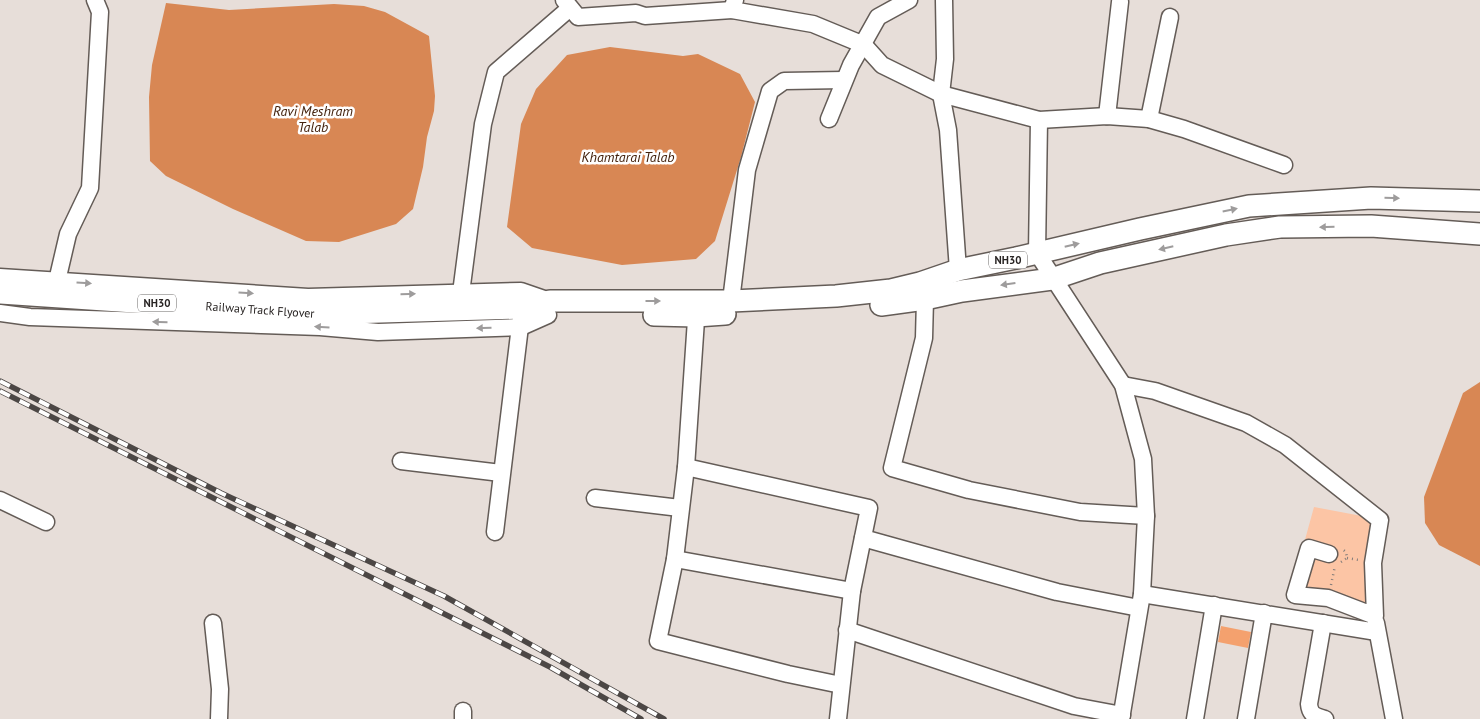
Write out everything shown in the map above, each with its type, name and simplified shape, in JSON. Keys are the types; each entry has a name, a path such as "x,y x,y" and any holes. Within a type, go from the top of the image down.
{"main road":[{"name":"NH30","path":"533,308 876,306 923,291 958,270 1249,206 1371,198 1480,201"},
{"name":"NH30","path":"697,308 731,301 836,296 891,290 962,291 1052,279 1100,263 1226,235 1280,227 1371,226 1480,234"},
{"name":"Railway Track Flyover","path":"0,293 313,314 533,308"}],"street":[{"path":"57,281 68,234 90,188 100,12 95,0"},
{"path":"829,119 851,65 864,45 878,17 909,0"},
{"path":"944,0 944,59 941,94 948,130 958,270"},
{"path":"1106,116 1120,2"},
{"path":"461,293 483,124 496,72 567,4 578,17 636,7 645,16 733,5 813,24 864,45 882,65 941,94 1039,120 1106,116 1149,119 1184,129 1284,166"},
{"path":"1149,119 1170,17"},
{"path":"731,301 747,170 770,91 784,81 844,80"},
{"path":"847,630 1074,706 1121,717 1140,601 1146,516 1143,460 1123,385 1052,279 1037,253 1039,120"},
{"path":"0,277 308,297 461,293 533,308"},
{"path":"923,291 924,338 892,468 969,490 1071,510 1146,516"},
{"path":"0,313 30,317 320,327 378,332 533,308"},
{"path":"495,532 501,473 533,308"},
{"path":"697,308 686,467 674,559 658,641 788,674 841,685"},
{"path":"1123,385 1155,391 1246,423 1284,446 1380,520 1373,563 1375,616 1394,719"},
{"path":"401,461 501,473"},
{"path":"686,467 869,508 852,591 838,719"},
{"path":"595,498 680,508"},
{"path":"0,500 46,522"},
{"path":"863,538 1057,592 1140,601 1214,605 1378,632"},
{"path":"1332,559 1309,548 1295,595 1328,598 1375,616"},
{"path":"674,559 852,591"},
{"path":"1195,719 1214,605"},
{"path":"1246,719 1264,612"},
{"path":"213,623 220,689 219,719"},
{"path":"1323,623 1309,704 1310,712 1314,716 1325,719"}],"path":[{"path":"1328,598 1332,559 1334,548 1340,547 1346,552 1346,558 1332,559"}],"shaded area":[{"path":"1314,507 1383,520 1372,605 1326,607 1289,598"}],"water":[{"name":"Ravi Meshram Talab","path":"166,3 229,10 334,4 364,6 385,12 429,36 435,96 434,111 413,209 396,224 339,242 306,241 233,209 166,176 150,161 149,97 152,65"},
{"name":"Khamtarai Talab","path":"610,47 683,56 698,54 740,74 755,102 741,157 715,241 696,259 622,265 532,248 507,227 521,124 536,89 567,55"},
{"path":"1480,382 1480,566 1439,545 1425,523 1424,497 1463,393"}],"building":[{"path":"1221,626 1251,632 1248,648 1218,642"}],"railway":[{"path":"0,381 221,493 444,596 664,719"},
{"path":"0,391 550,667 641,719"}]}
